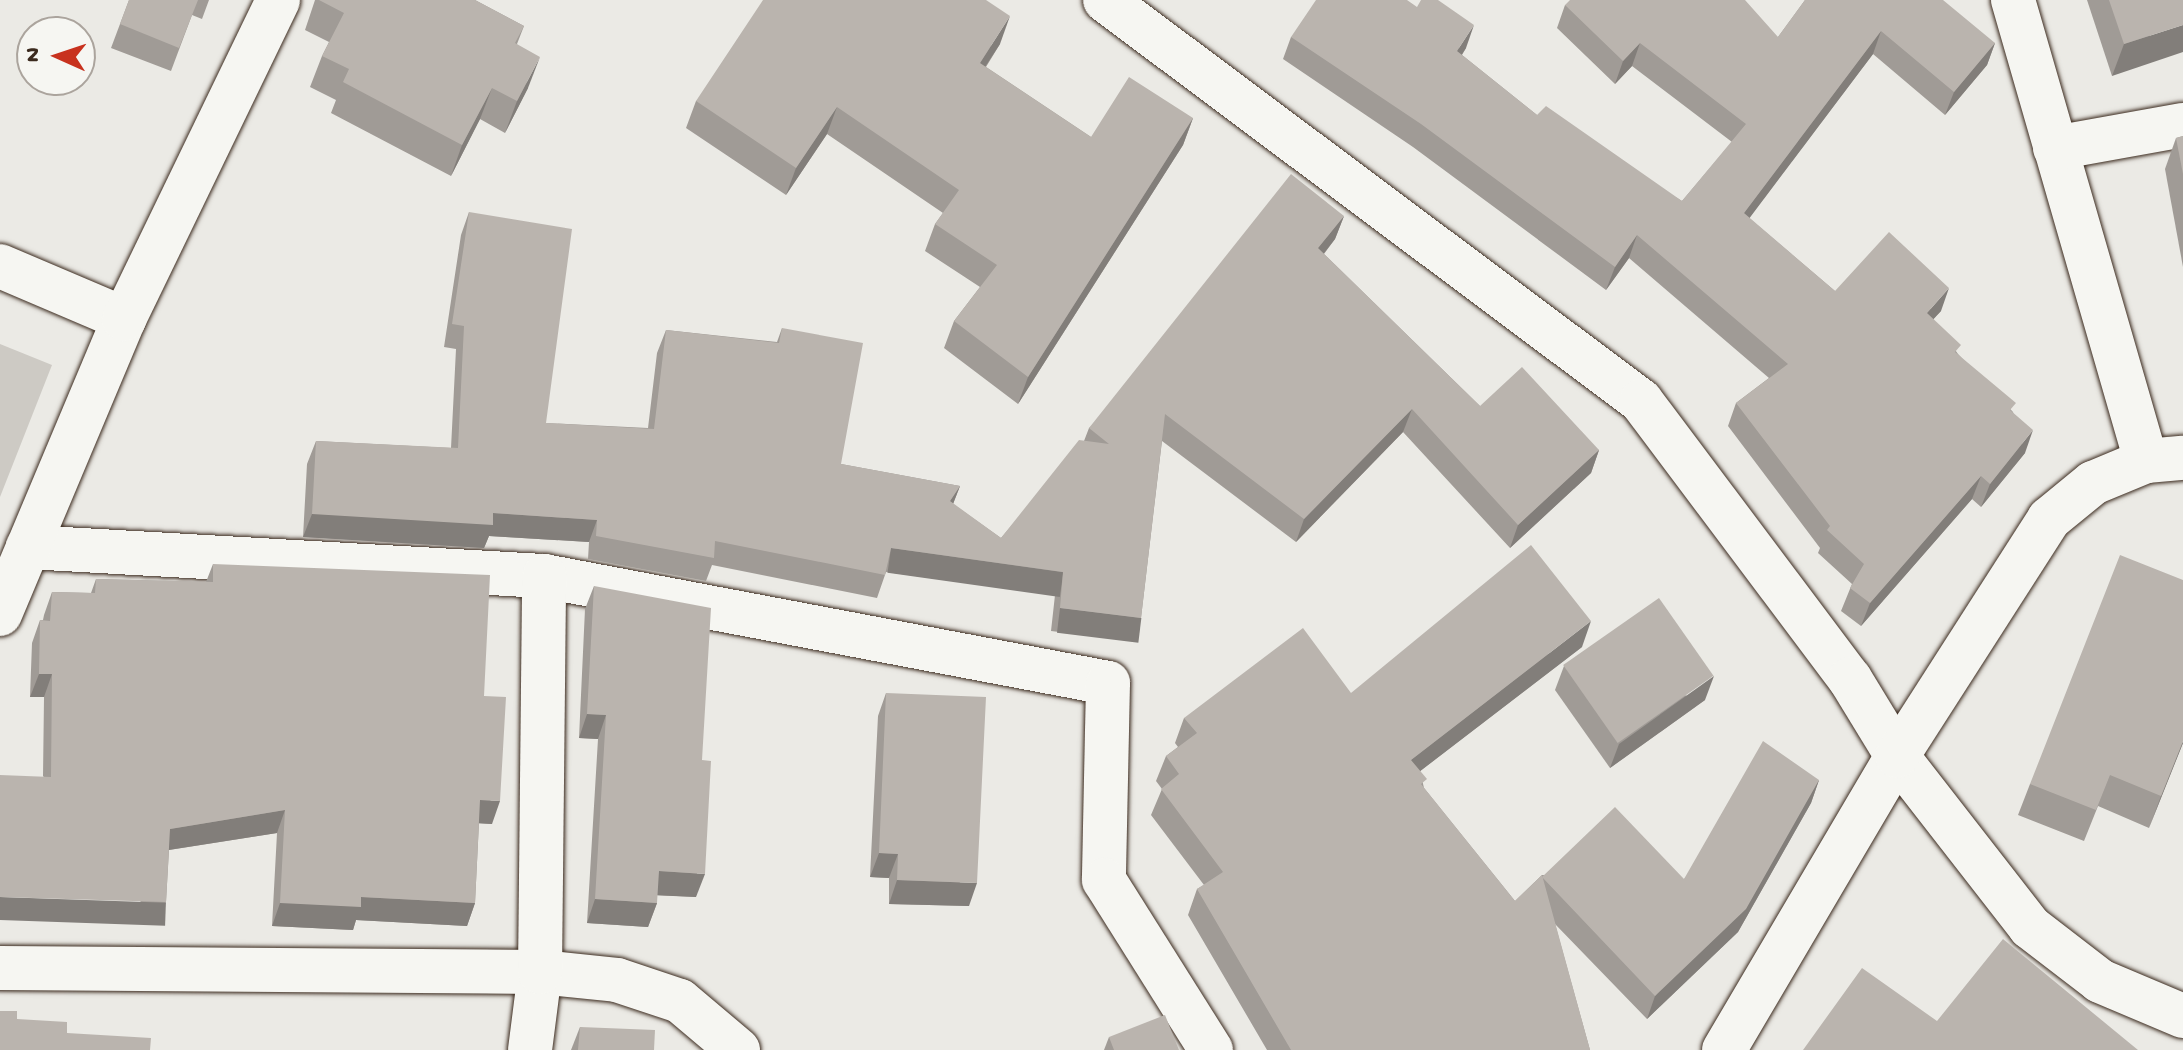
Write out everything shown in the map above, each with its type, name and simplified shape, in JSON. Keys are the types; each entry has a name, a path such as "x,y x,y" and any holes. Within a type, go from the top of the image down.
{"street":[{"path":"0,614 124,319 278,0"},
{"path":"1105,0 1641,401 1850,679 1897,756 2030,927 2100,981 2183,1016"},
{"path":"1724,1050 1897,756 2049,519 2093,483 2165,460 2055,148 2013,0"},
{"path":"2055,148 2183,125"},
{"path":"0,266 124,319"},
{"path":"28,547 544,576 1108,683 1104,880 1211,1050"},
{"path":"530,1050 540,972 544,576"},
{"path":"0,968 540,972 617,980 680,1001 738,1050"}],"shaded area":[{"path":"0,344 52,365 0,497"}],"building":[{"path":"129,0 198,0 179,48 120,24"},
{"path":"319,0 475,0 524,26 515,43 540,57 517,101 492,88 462,145 343,82 349,69 322,56 344,13"},
{"path":"763,0 986,0 1010,16 980,63 1091,137 1129,77 1193,118 1028,377 954,321 997,265 935,224 959,190 837,107 796,168 696,101"},
{"path":"1316,0 1407,0 1417,7 1421,0 1438,0 1474,25 1457,51 1537,115 1546,106 1682,201 1746,124 1640,43 1623,61 1565,5 1570,0 1745,0 1778,37 1805,0 1943,0 1995,43 1954,92 1881,31 1744,213 1835,291 1889,232 1949,288 1927,313 1961,345 1955,352 2016,403 2010,410 2033,430 1990,484 1981,476 1870,603 1850,588 1864,564 1827,530 1830,526 1736,403 1788,364 1637,235 1615,267 1421,124 1291,37"},
{"path":"2109,0 2183,0 2183,25 2124,44"},
{"path":"2183,136 2183,174 2176,138"},
{"path":"1291,174 1344,216 1318,248 1480,406 1522,367 1599,450 1518,525 1412,409 1304,519 1165,414 1141,618 1060,608 1063,572 891,548 885,575 715,541 714,558 596,536 597,520 493,513 493,525 312,514 316,441 458,448 464,326 452,324 469,212 572,229 546,423 654,429 666,330 779,343 782,328 863,343 841,464 960,486 950,501 1001,538 1079,440 1109,444 1089,428"},
{"path":"1531,545 1591,621 1411,760 1427,779 1421,784 1515,901 1542,875 1590,1050 1291,1050 1197,889 1223,872 1161,789 1179,774 1166,756 1197,733 1184,718 1303,628 1351,693"},
{"path":"2120,555 2183,580 2183,741 2161,796 2110,775 2096,810 2030,784"},
{"path":"213,564 490,575 484,696 506,697 500,801 480,800 475,903 361,897 361,907 280,903 285,810 170,829 166,902 0,897 0,775 51,777 52,674 39,674 40,620 50,621 52,592 95,593 96,579 213,582"},
{"path":"594,586 711,608 702,760 711,761 705,874 659,871 657,903 595,899 606,715 587,714"},
{"path":"1659,598 1713,676 1618,743 1563,665"},
{"path":"886,693 986,697 977,883 897,880 898,854 879,853"},
{"path":"1763,741 1819,780 1746,909 1655,996 1542,877 1615,807 1684,879"},
{"path":"2003,939 2138,1050 1803,1050 1862,968 1937,1021"},
{"path":"0,1011 17,1011 17,1019 67,1022 67,1033 151,1038 150,1050 0,1050"},
{"path":"1165,1015 1179,1050 1114,1050 1109,1037"},
{"path":"580,1027 655,1030 654,1050 578,1050"}]}
